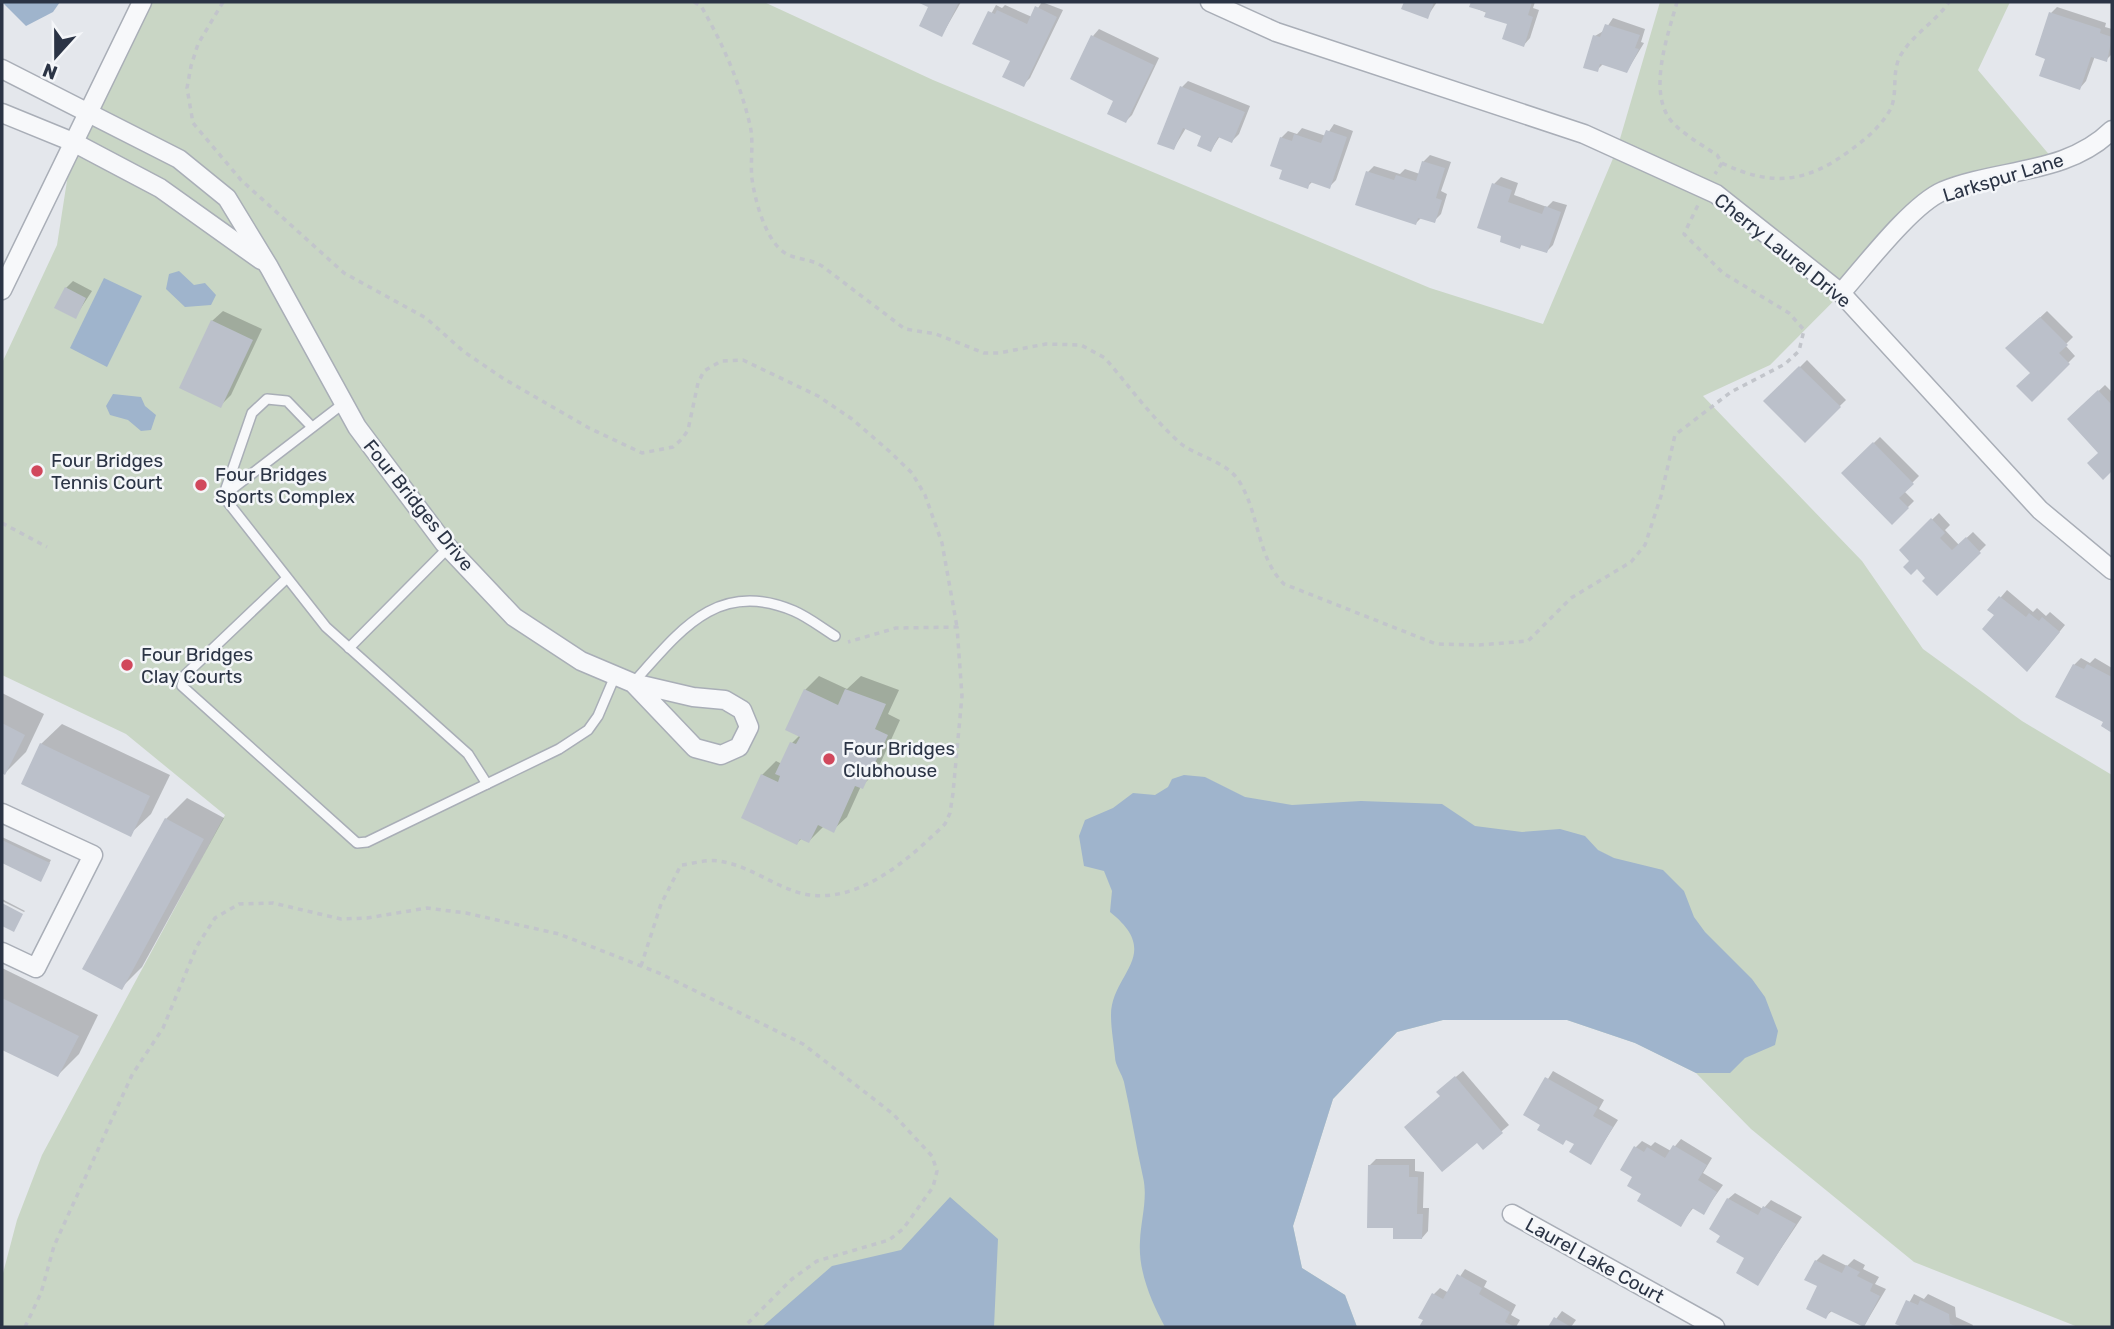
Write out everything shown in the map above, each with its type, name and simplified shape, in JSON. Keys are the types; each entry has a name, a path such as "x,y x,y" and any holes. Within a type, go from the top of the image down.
{"street":[{"path":"2,290 142,2"},
{"name":"Cherry Laurel Drive","path":"1210,2 1276,33 1584,134 1706,190 1841,293 2040,510 2112,570"},
{"name":"Four Bridges Drive","path":"2,69 179,159 227,198 269,267 357,427 449,548 514,617 581,661 615,676 692,697 725,700 742,710 749,727 739,747 721,755 695,748 633,683"},
{"name":"Four Bridges Drive","path":"2,113 73,142 160,188 269,267"},
{"name":"Larkspur Lane","path":"1841,293 1907,220 1942,192 2057,164 2095,146 2112,130"},
{"path":"2,813 93,855 36,968 2,951"},
{"name":"Laurel Lake Court","path":"1512,1214 1715,1327"}],"lane":[{"path":"223,496 252,413 267,399 288,401 312,428"},
{"path":"223,496 344,403"},
{"path":"223,496 326,627 468,754 486,784"},
{"path":"349,648 449,548"},
{"path":"286,579 185,675 183,686 357,843 367,842 559,749 588,730 598,716 615,676"},
{"path":"633,683 695,617 728,603 766,602 795,611 835,636"}],"path":[{"path":"223,2 198,44 191,66 187,88 194,122 241,180 344,273 426,318 463,351 515,386 589,428 642,453 673,447 682,439 688,430 698,383 704,371 721,360 743,360 818,396 852,419 912,473 925,495 943,543 957,628 962,696 953,793 950,813 944,824 888,873 852,890 827,895 804,894 750,869 717,860 681,866 661,904 641,966"},
{"path":"694,2 701,6 726,51 751,129 752,180 761,210 769,235 788,256 813,260 905,329 936,334 984,353 999,353 1046,344 1081,345 1093,349 1105,358 1179,441 1221,466 1239,481 1256,519 1265,553 1275,575 1284,584 1436,644 1503,645 1528,641 1571,598 1632,562 1651,530 1675,436 1706,409 1731,392 1777,369 1799,351 1804,330 1789,313 1723,272 1684,234 1722,163"},
{"path":"1676,2 1660,84 1662,104 1671,121 1717,155 1722,163 1752,174 1797,179 1827,168 1878,126 1891,109 1893,76 1903,51 1949,2"},
{"path":"2,523 47,547"},
{"path":"835,636 845,643 896,628 957,628"},
{"path":"25,1327 41,1293 54,1246 132,1075 163,1028 197,946 215,918 239,904 273,903 341,919 368,918 427,908 466,913 559,934 641,966 803,1044 893,1114 932,1156 937,1171 933,1187 903,1229 876,1245 817,1261 792,1279 744,1327"}],"green space":[{"path":"142,2 764,2 933,80 1430,288 1543,324 1617,149 1660,2 2010,2 1978,70 2057,164 1942,192 1770,365 1703,396 1862,561 1923,649 2022,721 2112,775 2112,1327 2078,1327 1914,1262 1751,1129 1696,1073 1635,1043 1567,1020 1443,1020 1397,1032 1333,1099 1293,1226 1302,1268 1345,1295 1357,1327 2,1327 2,1277 17,1220 42,1155 225,815 126,734 2,675 2,363 57,245 73,142"}],"water":[{"path":"2,2 60,2 53,12 26,26"},
{"path":"179,271 194,285 205,283 216,295 211,305 185,307 166,289 169,274"},
{"path":"104,278 142,296 107,367 70,348"},
{"path":"113,394 141,397 145,406 156,415 151,430 141,431 128,420 110,415 106,406"},
{"path":"1184,775 1205,777 1245,797 1292,805 1361,801 1442,804 1475,826 1522,832 1560,829 1585,836 1598,850 1614,858 1663,870 1684,891 1694,917 1705,932 1752,979 1765,997 1778,1031 1775,1045 1745,1058 1730,1073 1696,1073 1635,1043 1567,1020 1443,1020 1397,1032 1333,1099 1293,1226 1302,1268 1345,1295 1357,1327 1165,1327 1143,1275 1140,1241 1145,1201 1144,1185 1124,1082 1115,1060 1111,1026 1113,1000 1131,964 1133,940 1126,927 1110,912 1112,891 1104,871 1084,866 1079,836 1085,820 1113,808 1133,793 1155,795 1168,787 1172,779"},
{"path":"950,1197 998,1239 994,1327 762,1327 832,1266 901,1250"}],"building":[{"path":"917,2 959,2 942,37 919,26 928,7"},
{"path":"1404,2 1434,2 1428,19 1401,9"},
{"path":"1471,2 1532,2 1528,15 1533,17 1524,47 1502,39 1507,24 1484,17 1486,12 1469,7"},
{"path":"1035,6 1057,17 1024,87 1002,77 1010,61 972,44 988,11 995,14 997,10 1027,24"},
{"path":"2049,12 2101,29 2100,33 2112,37 2107,62 2091,57 2080,90 2039,76 2045,59 2035,55"},
{"path":"1605,24 1640,35 1635,48 1639,49 1627,73 1600,64 1598,72 1583,68 1593,35 1600,37"},
{"path":"1091,35 1154,65 1126,123 1107,114 1113,101 1070,79"},
{"path":"1180,86 1245,112 1232,143 1218,137 1211,152 1197,146 1201,136 1183,128 1174,150 1157,144"},
{"path":"1326,130 1347,137 1330,189 1310,182 1308,189 1279,179 1282,170 1270,166 1280,137 1292,141 1294,134 1321,143"},
{"path":"1422,161 1445,168 1436,198 1442,200 1435,223 1418,218 1416,225 1355,205 1366,171 1394,180 1396,175 1416,181"},
{"path":"1492,183 1512,190 1508,202 1542,214 1545,206 1561,212 1547,253 1521,245 1520,249 1500,242 1501,236 1477,228"},
{"path":"65,287 86,298 76,319 54,308"},
{"path":"2040,317 2068,345 2059,353 2070,364 2032,402 2016,386 2030,373 2005,348"},
{"path":"211,320 253,340 221,408 179,388"},
{"path":"1799,366 1841,407 1805,443 1763,401"},
{"path":"2098,390 2112,405 2112,471 2103,480 2087,463 2098,453 2067,419"},
{"path":"1873,442 1914,484 1899,498 1909,508 1892,525 1841,473"},
{"path":"1931,518 1945,533 1940,538 1952,550 1966,537 1981,553 1937,596 1922,581 1925,578 1917,569 1911,575 1903,567 1909,561 1899,550"},
{"path":"1999,596 2026,617 2029,613 2039,621 2042,617 2060,632 2027,672 1982,629 1994,615 1987,610"},
{"path":"2073,664 2084,669 2087,664 2112,677 2112,733 2101,726 2103,722 2055,697"},
{"name":"Four Bridges Clubhouse","path":"804,689 838,705 845,689 886,704 875,729 888,735 863,789 855,786 834,833 818,825 809,843 800,839 797,845 741,818 761,774 778,782 780,776 775,774 790,742 796,744 800,737 785,730"},
{"path":"2,723 25,735 5,775 2,773"},
{"path":"40,743 150,796 131,837 21,784"},
{"path":"165,818 204,839 122,990 82,969"},
{"path":"2,840 50,863 41,882 2,863"},
{"path":"2,903 23,914 14,932 2,926"},
{"path":"2,998 79,1036 58,1077 2,1050"},
{"path":"1455,1076 1503,1133 1483,1150 1477,1143 1442,1172 1404,1127 1440,1096 1436,1092"},
{"path":"1545,1077 1598,1107 1593,1116 1613,1127 1591,1165 1569,1152 1574,1144 1566,1140 1563,1145 1537,1130 1540,1125 1523,1115"},
{"path":"1673,1145 1707,1165 1698,1180 1717,1192 1704,1215 1692,1208 1681,1227 1637,1201 1641,1194 1627,1186 1632,1177 1620,1170 1634,1146 1644,1152 1647,1147 1665,1158"},
{"path":"1368,1165 1409,1165 1409,1177 1418,1177 1417,1214 1423,1214 1422,1239 1393,1239 1393,1228 1367,1228"},
{"path":"1727,1198 1758,1215 1763,1206 1796,1224 1758,1286 1736,1273 1744,1258 1716,1242 1720,1236 1709,1229"},
{"path":"1815,1260 1842,1273 1846,1265 1860,1272 1857,1276 1873,1284 1870,1291 1880,1296 1864,1327 1830,1311 1826,1319 1806,1309 1817,1286 1804,1280"},
{"path":"1457,1274 1482,1288 1479,1294 1510,1312 1505,1322 1515,1327 1419,1327 1423,1320 1418,1318 1432,1293 1443,1299"},
{"path":"1906,1300 1918,1305 1920,1300 1949,1314 1950,1324 1958,1327 1903,1327 1895,1324"},
{"path":"1554,1317 1571,1327 1548,1327"}],"place":[{"name":"Four Bridges Tennis Court","path":"37,471"},
{"name":"Four Bridges Sports Complex","path":"201,485"},
{"name":"Four Bridges Clay Courts","path":"127,665"},
{"name":"Four Bridges Clubhouse","path":"829,759"}]}
